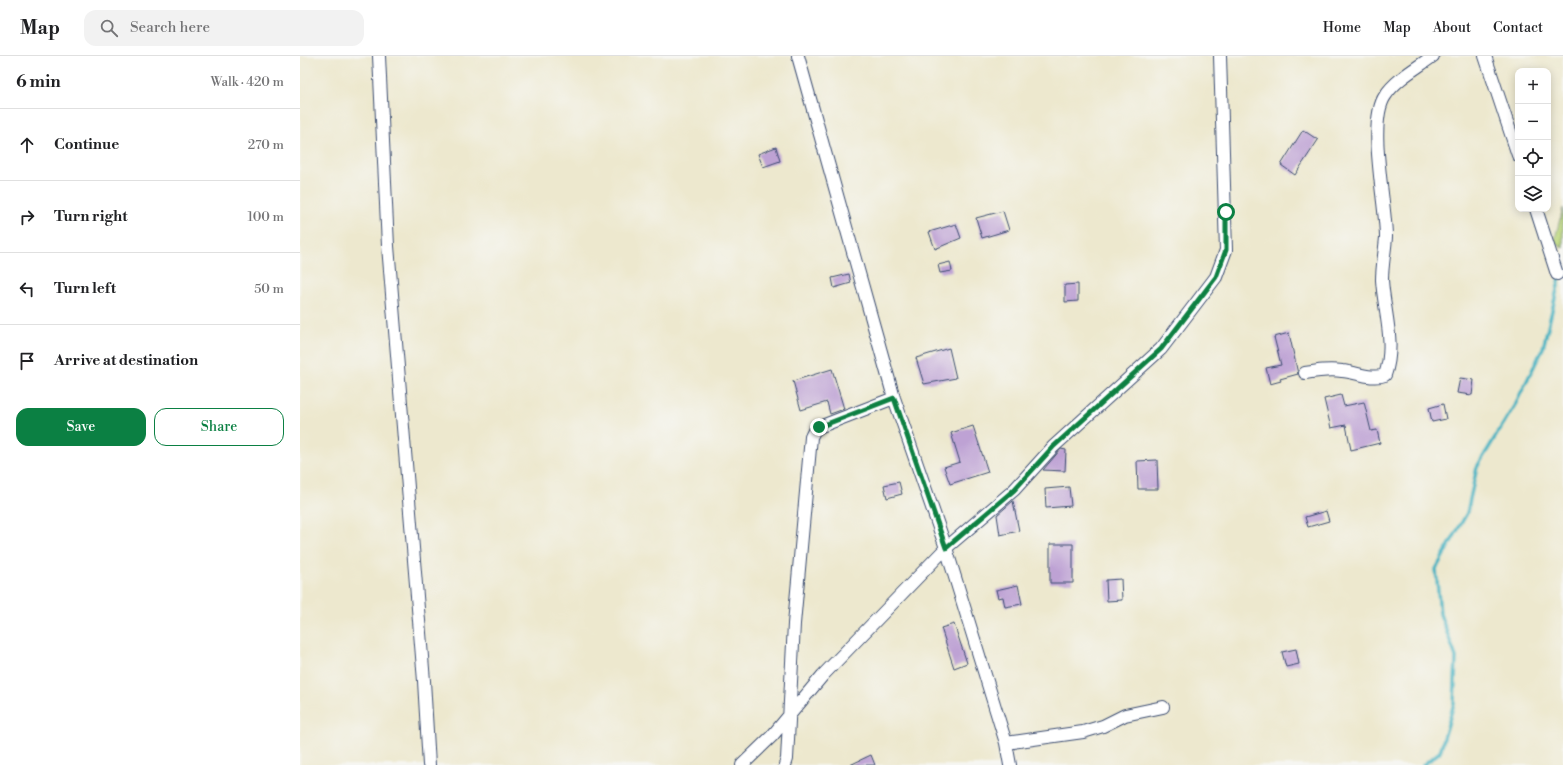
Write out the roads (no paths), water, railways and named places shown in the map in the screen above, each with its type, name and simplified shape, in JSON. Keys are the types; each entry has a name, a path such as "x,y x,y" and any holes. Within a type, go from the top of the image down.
{"street":[{"path":"379,56 388,246 424,681 429,765"},
{"path":"798,56 894,398 946,548 1006,743 1010,765"},
{"path":"742,765 772,736 822,675 946,548 1014,490 1053,447 1161,349 1216,277 1226,250 1220,56"},
{"path":"1305,373 1319,370 1342,371 1378,378 1385,375 1388,366 1390,338 1382,278 1386,237 1382,182 1376,137 1378,123 1384,98 1395,84 1433,56"},
{"path":"1485,56 1515,146"},
{"path":"1537,212 1557,274"},
{"path":"785,765 788,759 794,624 811,437 814,431 819,427 894,398"},
{"path":"1006,743 1083,732 1103,726 1125,715 1163,707"}],"waterway":[{"path":"1423,765 1440,752 1454,703 1456,657 1440,614 1436,569 1467,513 1477,467 1516,403 1543,348 1561,273 1563,271"}]}
